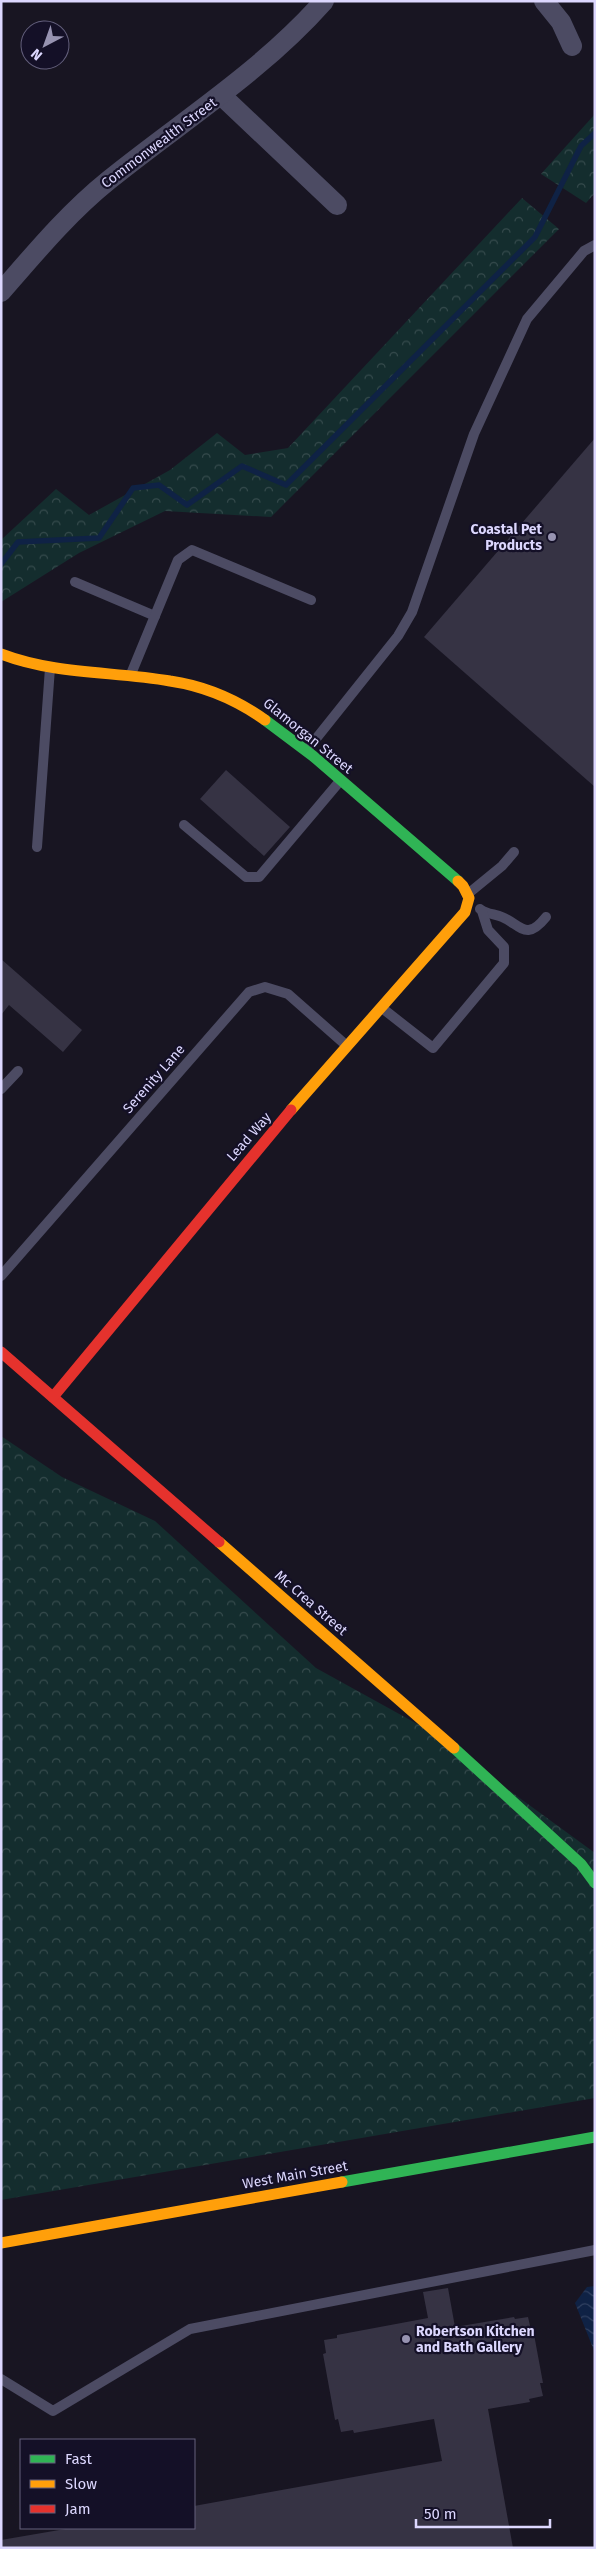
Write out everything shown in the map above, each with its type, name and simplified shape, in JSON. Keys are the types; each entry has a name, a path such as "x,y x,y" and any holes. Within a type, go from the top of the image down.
{"street":[{"name":"Commonwealth Street","path":"1,292 48,238 101,187 222,96 276,49 324,1"},
{"path":"544,1 561,22 572,46"},
{"path":"222,96 337,205"},
{"name":"Glamorgan Street","path":"1,654 50,667 175,680 220,694 260,715 306,751 463,886 469,896"},
{"name":"Lead Way","path":"53,1397 120,1322 183,1237 226,1186 466,912 469,896"},
{"name":"Mc Crea Street","path":"1,1352 450,1744 581,1864 595,1883"},
{"name":"West Main Street","path":"1,2244 595,2137"}],"lane":[{"path":"306,751 398,636 407,620 474,434 528,319 584,251 595,246"},
{"path":"131,675 178,560 192,550 311,600"},
{"path":"75,582 155,616"},
{"path":"37,847 50,667"},
{"path":"184,825 246,877 259,877 341,780"},
{"path":"382,1008 434,1048 504,963 504,948 488,930 482,911 469,896 502,866 514,852"},
{"path":"482,911 504,918 513,926 524,930 537,927 546,917"},
{"name":"Serenity Lane","path":"1,1276 249,992 265,987 288,994 347,1047"},
{"path":"1,1090 18,1071"},
{"path":"1,2379 54,2411 190,2329 595,2250"}],"green space":[{"path":"595,114 595,193 586,203 541,174"},
{"path":"522,198 559,229 271,517 165,511 79,553 1,602 1,540 56,489 89,515 170,470 217,433 245,455 288,448"},
{"path":"1,1436 62,1477 155,1521 316,1668 421,1726 595,1853 595,2098 1,2200"}],"water":[{"path":"595,2286 595,2353 575,2303 587,2287"}],"building":[{"name":"Coastal Pet Products","path":"595,438 595,787 424,637"},
{"path":"226,770 290,827 264,856 200,799"},
{"path":"1,959 82,1030 63,1052 9,1005 1,1015"},
{"path":"448,2288 455,2327 514,2317 515,2319 528,2317 531,2330 533,2329 543,2383 540,2383 543,2396 529,2399 530,2402 488,2409 513,2548 1,2548 1,2540 65,2529 195,2529 195,2506 442,2461 434,2419 354,2433 353,2430 341,2432 338,2419 335,2420 323,2354 326,2353 324,2340 337,2338 337,2335 428,2318 423,2292"}],"waterway":[{"path":"1,564 18,542 99,538 133,488 159,485 187,505 242,466 286,485 535,237 581,146 595,133"}],"traffic: fast":[{"path":"265,720 313,756 458,881"},
{"path":"454,1748 581,1864 595,1883"},
{"path":"342,2182 595,2137"}],"traffic: slow":[{"path":"1,654 43,666 183,683 208,690 232,700 265,720"},
{"path":"291,1110 465,912 469,898 458,881"},
{"path":"219,1542 454,1748"},
{"path":"1,2243 342,2182"}],"traffic: jam":[{"path":"53,1397 291,1110"},
{"path":"1,1352 219,1542"}],"place":[{"name":"Coastal Pet Products","path":"552,537"},
{"name":"Robertson Kitchen and Bath Gallery","path":"406,2339"}]}
